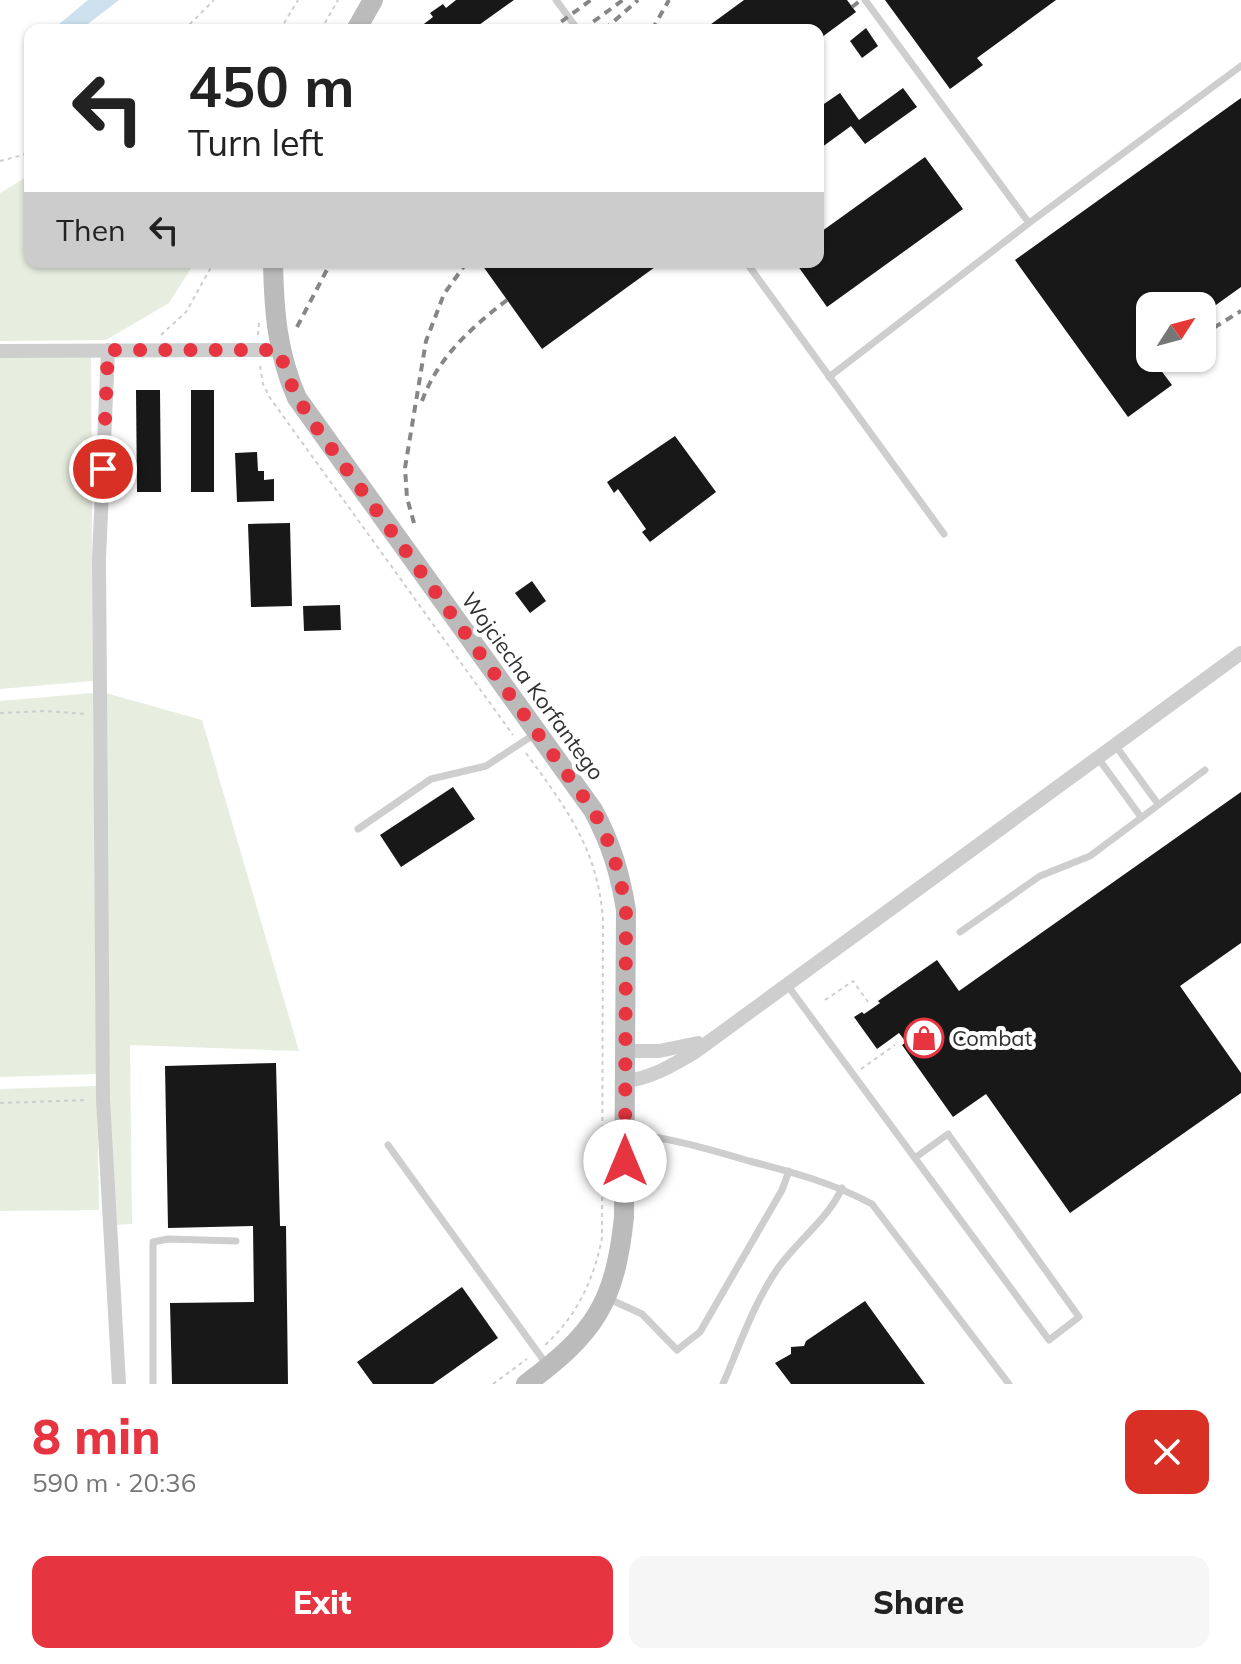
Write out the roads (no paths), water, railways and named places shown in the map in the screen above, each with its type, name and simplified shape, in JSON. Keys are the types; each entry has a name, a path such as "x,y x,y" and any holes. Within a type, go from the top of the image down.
{"street":[{"path":"359,24 373,0"},
{"name":"Wojciecha Korfantego","path":"273,268 279,350 293,389 308,416 528,739 593,810 609,841 619,871 626,910 624,1217 620,1259 607,1298 580,1339 543,1359 528,1383"},
{"path":"108,350 99,559 103,1099 119,1384"},
{"path":"0,351 279,350"},
{"path":"624,1081 657,1073 695,1052 1241,653"},
{"path":"624,1051 688,1047 717,1035"}],"lane":[{"path":"556,0 574,24"},
{"path":"865,0 1029,223"},
{"path":"829,377 1029,223 1241,66"},
{"path":"750,268 944,534"},
{"path":"358,829 431,779 486,766 528,739"},
{"path":"1115,745 1158,804"},
{"path":"1098,758 1141,817"},
{"path":"960,932 1040,876 1090,856 1205,770"},
{"path":"788,986 1049,1340 1079,1317 948,1134 916,1157"},
{"path":"625,1132 666,1138 789,1171 842,1188 872,1204 1009,1384"},
{"path":"388,1145 543,1359"},
{"path":"607,1298 642,1314 677,1350 700,1332 782,1190 789,1171"},
{"path":"723,1384 745,1331 776,1271 835,1203 842,1188"},
{"path":"153,1384 153,1242 168,1239 236,1241"}],"water":[{"path":"88,0 119,0 88,24 59,24"}],"railway":[{"path":"558,24 591,0"},
{"path":"590,24 623,0"},
{"path":"611,24 638,0"},
{"path":"655,24 669,0"},
{"path":"852,7 861,0"},
{"path":"297,327 328,268"},
{"path":"414,523 407,498 405,468 426,341 444,294 463,268"},
{"path":"422,401 437,370 457,344 507,300"},
{"path":"1216,326 1241,311"}],"place":[{"name":"Combat","path":"924,1038"}]}
